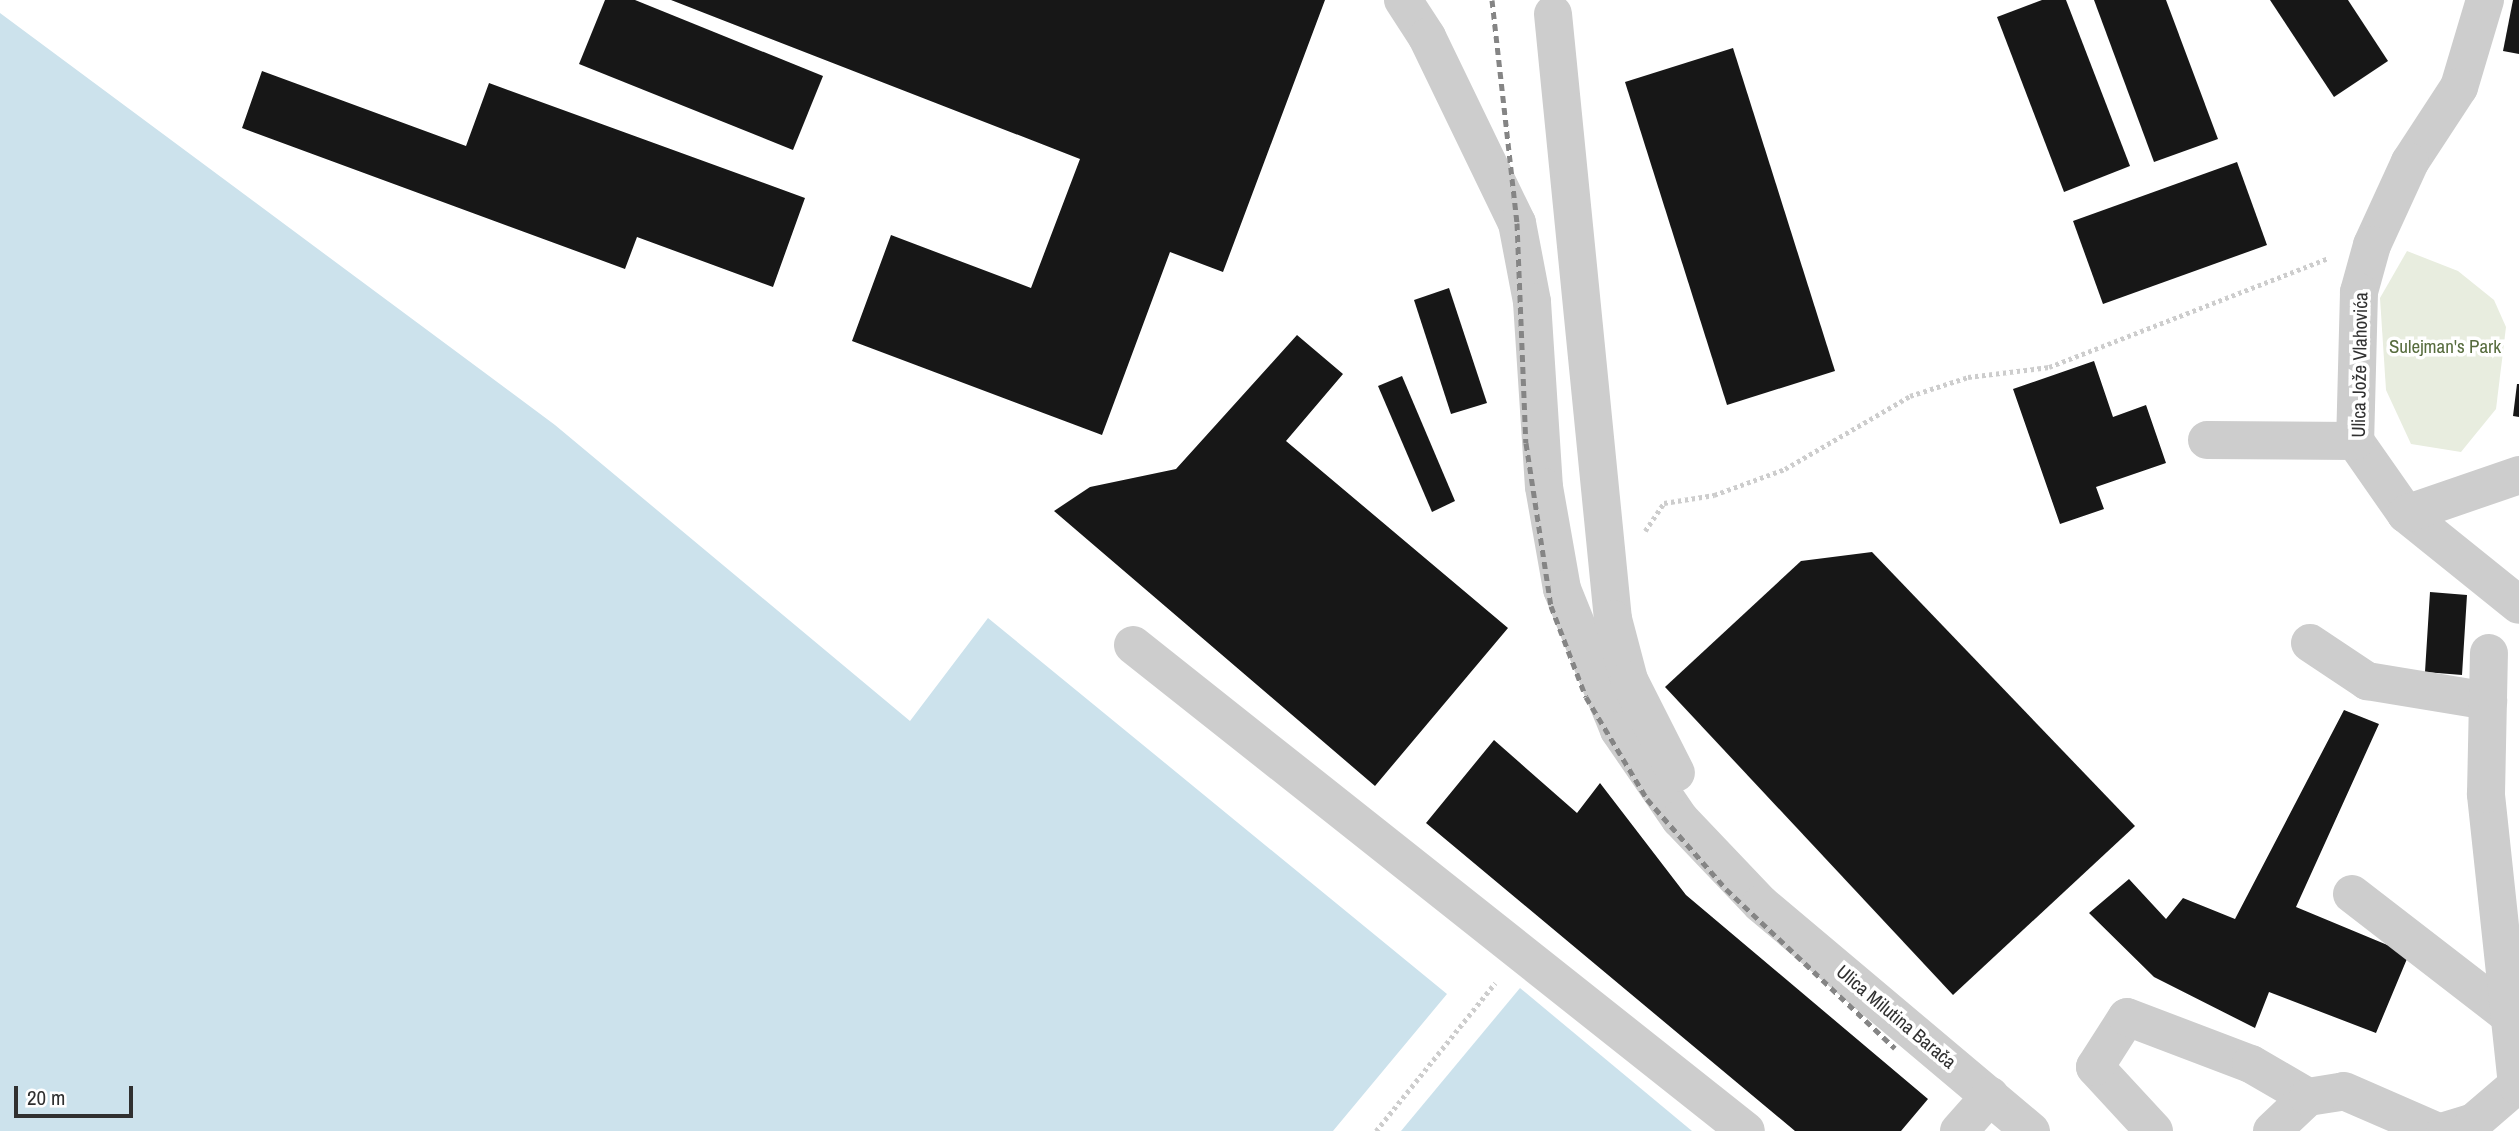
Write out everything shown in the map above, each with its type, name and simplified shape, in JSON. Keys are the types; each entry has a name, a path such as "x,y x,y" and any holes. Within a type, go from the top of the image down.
{"street":[{"path":"1403,0 1427,37 1517,223 1532,302 1544,487 1562,589 1619,730 1646,774 1761,904"},
{"name":"Ulica Jože Vlahovića","path":"2485,0 2459,87 2410,162 2372,245 2359,292 2356,441 2406,514 2519,605"},
{"path":"1553,14 1612,619 1629,680 1656,741 1761,904"},
{"path":"2207,440 2356,441"},
{"path":"2406,514 2519,475"},
{"path":"2310,643 2367,681 2488,701"},
{"path":"1133,645 1745,1131"},
{"path":"2445,1131 2474,1122 2517,1085 2507,1014 2505,850 2488,701 2489,653"},
{"path":"2352,894 2507,1014"},
{"name":"Ulica Milutina Barača","path":"1761,904 2031,1131"},
{"path":"2154,1131 2095,1068 2127,1017 2251,1064 2308,1097"},
{"path":"2272,1131 2308,1097 2344,1091 2436,1131"},
{"path":"1959,1131 1990,1096"}],"path":[{"path":"1664,503 1714,495 1785,469 1910,396 1968,377 2049,367 2295,267"},
{"path":"1376,1131 1520,952"}],"green space":[{"name":"Sulejman's Park","path":"2407,251 2458,271 2494,300 2506,327 2496,409 2461,452 2411,444 2386,390 2380,298"}],"water":[{"path":"0,13 555,425 910,721 988,618 1447,994 1333,1131 0,1131"},
{"path":"1520,988 1692,1131 1401,1131"}],"building":[{"path":"605,0 635,0 823,76 793,150 579,64"},
{"path":"671,0 1325,0 1223,272 1170,252 1102,435 852,341 891,235 1031,288 1080,159"},
{"path":"2042,0 2066,0 2130,166 2064,192 1997,17"},
{"path":"2094,0 2166,0 2218,139 2154,162"},
{"path":"2270,0 2348,0 2388,61 2334,97"},
{"path":"2513,0 2519,0 2519,54 2503,51"},
{"path":"1733,48 1835,371 1727,405 1625,82"},
{"path":"262,71 466,146 489,83 805,198 773,287 637,237 625,269 242,128"},
{"path":"2237,162 2267,245 2103,304 2073,221"},
{"path":"1449,288 1487,403 1451,414 1414,300"},
{"path":"1297,335 1343,374 1286,441 1508,628 1375,786 1054,511 1090,487 1176,469"},
{"path":"2094,361 2113,417 2146,405 2166,463 2096,487 2104,509 2060,524 2013,389"},
{"path":"1402,376 1455,501 1432,512 1378,386"},
{"path":"2519,384 2519,417 2513,416"},
{"path":"1872,552 2135,826 1953,995 1665,687 1801,561"},
{"path":"2430,592 2467,595 2462,675 2425,672"},
{"path":"2344,710 2379,724 2296,907 2409,954 2376,1033 2269,992 2255,1028 2154,977 2089,913 2129,879 2166,919 2183,898 2235,919"},
{"path":"1494,740 1577,813 1600,783 1686,895 1928,1099 1901,1131 1795,1131 1426,823"}],"railway":[{"path":"1492,0 1517,223 1526,443 1551,606 1586,697 1647,799 1726,889 1895,1048"}]}
